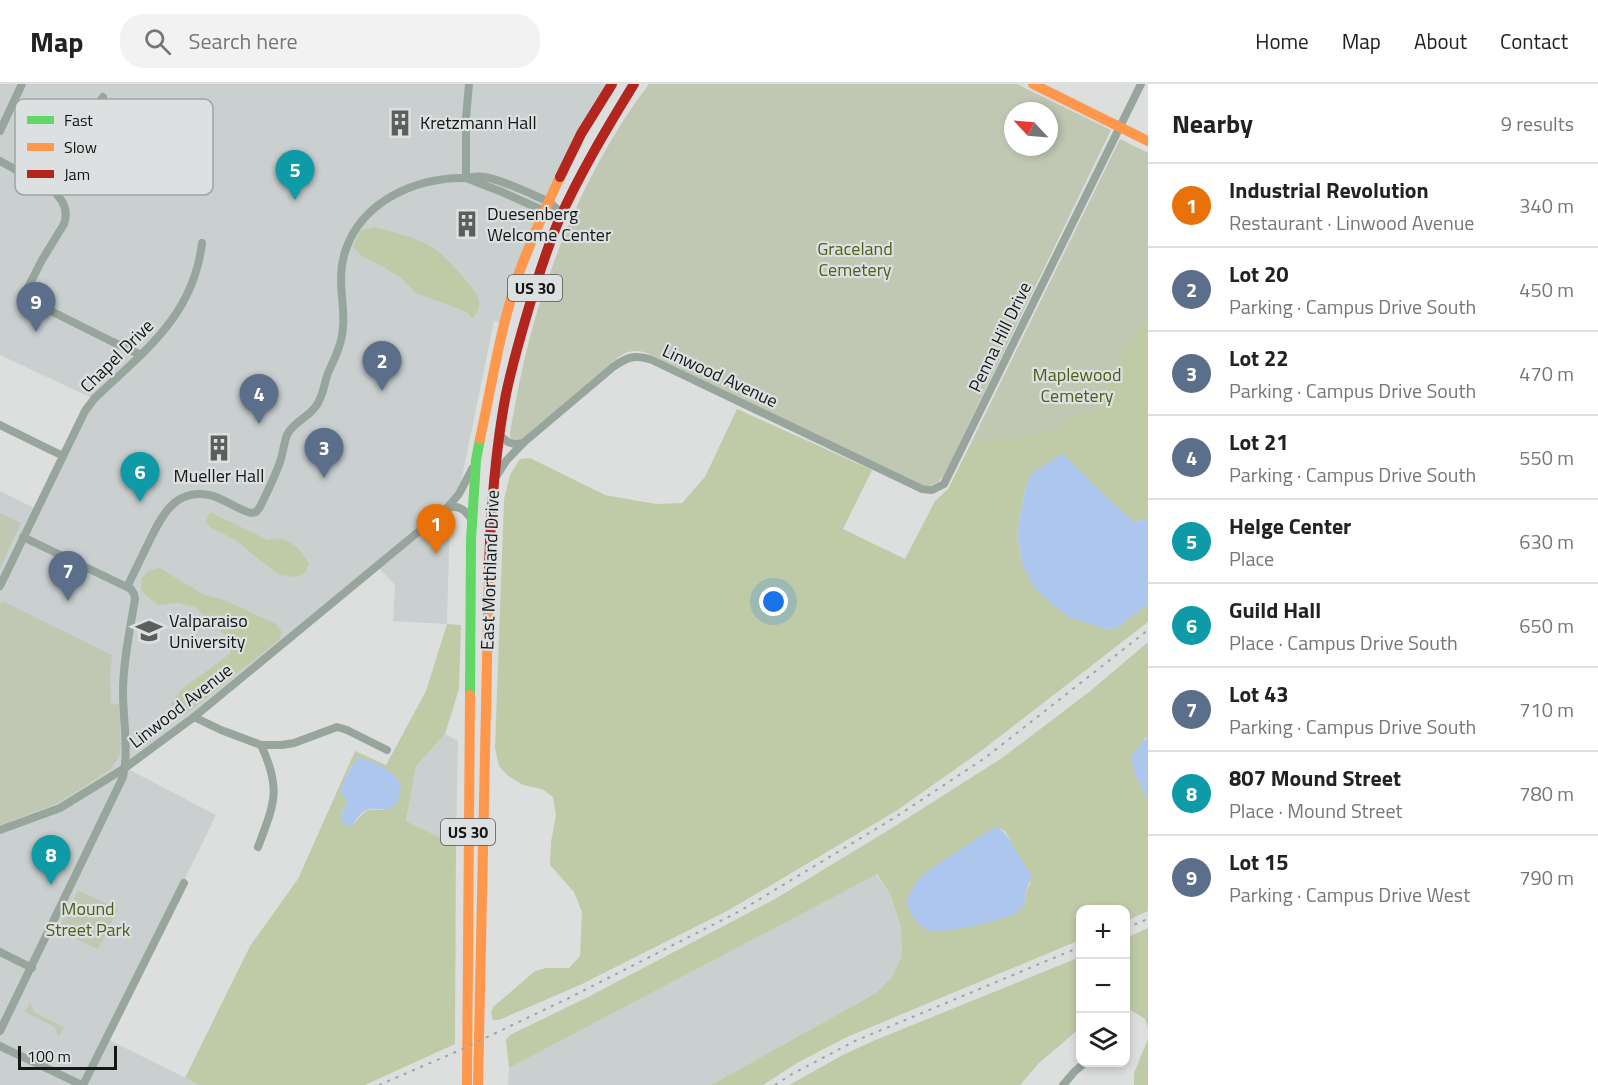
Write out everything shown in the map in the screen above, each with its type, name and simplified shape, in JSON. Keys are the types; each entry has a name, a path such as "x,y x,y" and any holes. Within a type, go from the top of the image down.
{"main road":[{"name":"East Morthland Drive","path":"467,1085 472,520 476,460 504,324 520,270 546,206 581,134 612,84"},
{"name":"East Morthland Drive","path":"478,1085 490,521 499,434 514,360 530,301 562,214 603,134 634,84"},
{"path":"1033,84 1148,141"}],"street":[{"path":"0,131 22,84"},
{"path":"466,178 466,118 469,84"},
{"name":"Penna Hill Drive","path":"824,442 922,489 932,490 944,484 1141,84"},
{"path":"0,161 15,169"},
{"path":"127,587 163,515 178,500 197,494 207,494 251,513 256,512 260,507 278,469 288,435 292,428 312,412 318,404 339,349 344,325 340,289 342,262 350,238 366,216 384,200 409,187 434,180 474,176 498,180 562,214"},
{"path":"58,195 66,218 23,297 141,355"},
{"name":"Chapel Drive","path":"0,586 89,405 162,334 187,298 199,267 202,243"},
{"name":"Linwood Avenue","path":"494,481 506,461 523,443 613,367 636,356 652,360 824,442"},
{"path":"0,425 63,456"},
{"path":"499,434 513,445 523,443"},
{"name":"Linwood Avenue","path":"0,830 60,808 125,768 194,717 447,509 465,485 476,460"},
{"path":"447,509 458,507 467,512 472,520"},
{"path":"0,1031 120,787 125,768 124,670 135,599 134,594 127,587 23,537"},
{"path":"194,717 261,745 294,743 337,727 348,729 387,750"},
{"path":"258,847 272,811 275,791 261,745"},
{"path":"0,1046 83,1085 184,883"},
{"path":"0,952 32,968"},
{"path":"1063,1085 1080,1067"}],"shaded area":[{"name":"Valparaiso University","path":"0,84 612,84 581,134 504,324 494,321 460,487 446,509 126,768 216,815 107,1039 200,1085 0,1085 0,491 36,509 94,399 0,355"},
{"path":"450,511 447,624 393,621 395,585 380,569"},
{"path":"445,734 458,741 456,845 406,821 416,766"},
{"path":"876,874 891,896 901,928 902,956 891,978 876,993 711,1085 508,1085 509,1068"}],"green space":[{"name":"Graceland Cemetery","path":"649,84 1017,84 1054,102 1004,102 1004,156 1058,156 1058,104 1111,130 944,475 939,481 930,485 919,484 640,351 620,356 519,441 512,440 510,432 527,347 545,288 568,226 612,138"},
{"name":"Maplewood Cemetery","path":"1120,139 1148,153 1148,515 970,445"},
{"path":"374,227 422,242 445,258 478,297 479,306 473,319 467,312 416,293 401,278 362,256 353,247 360,231"},
{"path":"1148,314 1148,519 1133,522 1062,454 1033,472 1026,485 1017,533 1022,564 1105,629 1116,628 1148,604 1148,622 981,751 896,811 729,910 580,985 499,1020 493,1020 491,1013 493,1007 535,971 546,968 569,968 580,956 582,912 574,892 550,865 556,815 553,797 542,789 523,785 507,775 499,766 495,748 504,499 510,475 520,459 530,458 605,495 656,504 682,503 705,477 737,409 872,470 843,529 905,559 935,501 948,489 970,445 983,439 1028,437 1060,428 1082,413 1094,410 1104,396 1112,373 1122,355"},
{"path":"210,512 268,540 281,538 296,546 309,563 306,572 297,577 280,575 237,541 210,527 206,521"},
{"path":"0,513 21,523 0,568"},
{"path":"160,568 204,595 224,600 276,624 282,632 279,640 186,714 177,713 171,704 182,689 231,653 225,635 195,607 178,603 158,605 145,595 141,588 142,578 149,570"},
{"path":"2,601 112,655 111,704 119,704 121,747 119,757 110,770 56,804 0,825 0,605"},
{"path":"447,624 461,625 459,689 445,734 416,766 406,821 456,845 455,1044 365,1085 200,1085 185,1078 250,946 298,879 355,751 386,765 426,691","holes":["353,764 382,768 398,780 385,810 368,810 351,827 341,812 347,805 344,780"]},
{"path":"1148,642 1148,736 1144,739 1135,775 1148,800 1148,911 1130,919 1130,905 1076,905 1076,942 847,1037 797,1063 763,1085 711,1085 876,993 891,978 902,956 901,928 891,896 877,874 509,1068 506,1040 510,1035 588,997 775,899 1002,758 1089,692","holes":["998,828 1005,831 1025,867 1030,883 1025,894 1026,903 935,866 991,830"]},
{"name":"Mound Street Park","path":"78,890 118,909 98,949 58,930"},
{"path":"1148,928 1148,1028 1145,1019 1130,1010 1130,936"},
{"path":"1076,959 1076,1031 1038,1064 1020,1085 789,1085 873,1041"},
{"path":"30,1003 34,1012 64,1027 59,1036 55,1027 25,1012"},
{"path":"1148,1039 1148,1085 1134,1085 1134,1073"}],"water":[{"path":"1062,454 1133,522 1148,519 1148,604 1116,628 1105,629 1069,617 1050,603 1032,584 1022,564 1017,533 1026,485 1033,472"},
{"path":"1148,736 1148,800 1135,775 1131,756"},
{"path":"357,758 369,760 384,767 396,777 401,788 394,806 365,811 351,827 342,823 342,813 347,805 346,799 340,792"},
{"path":"998,828 1007,836 1032,874 1025,894 1026,903 1016,913 1009,916 958,929 934,931 920,925 914,918 906,900 918,879 991,829"}],"railway":[{"path":"379,1085 458,1051 569,998 740,911 894,818 985,758 1148,630"},
{"path":"1130,926 1148,919"},
{"path":"775,1085 855,1041 1076,949"}],"traffic: fast":[{"path":"470,695 471,540 476,460 480,439"}],"traffic: slow":[{"path":"1033,84 1148,141"},
{"path":"480,439 513,290 529,246 560,177"},
{"path":"478,1085 489,566"},
{"path":"467,1085 470,695"}],"traffic: jam":[{"path":"560,177 581,134 612,84"},
{"path":"489,566 494,480 502,415 528,311 550,244 567,202 634,84"}],"place":[{"name":"Kretzmann Hall","path":"400,123"},
{"name":"Helge Center","path":"295,200"},
{"name":"Duesenberg Welcome Center","path":"467,224"},
{"name":"Lot 15","path":"36,332"},
{"name":"Lot 20","path":"382,391"},
{"name":"Lot 21","path":"259,424"},
{"name":"Mueller Hall","path":"219,448"},
{"name":"Lot 22","path":"324,478"},
{"name":"Guild Hall","path":"140,502"},
{"name":"Industrial Revolution","path":"436,554"},
{"name":"Lot 43","path":"68,601"},
{"name":"Valparaiso University","path":"149,631"},
{"name":"807 Mound Street","path":"51,885"}]}
